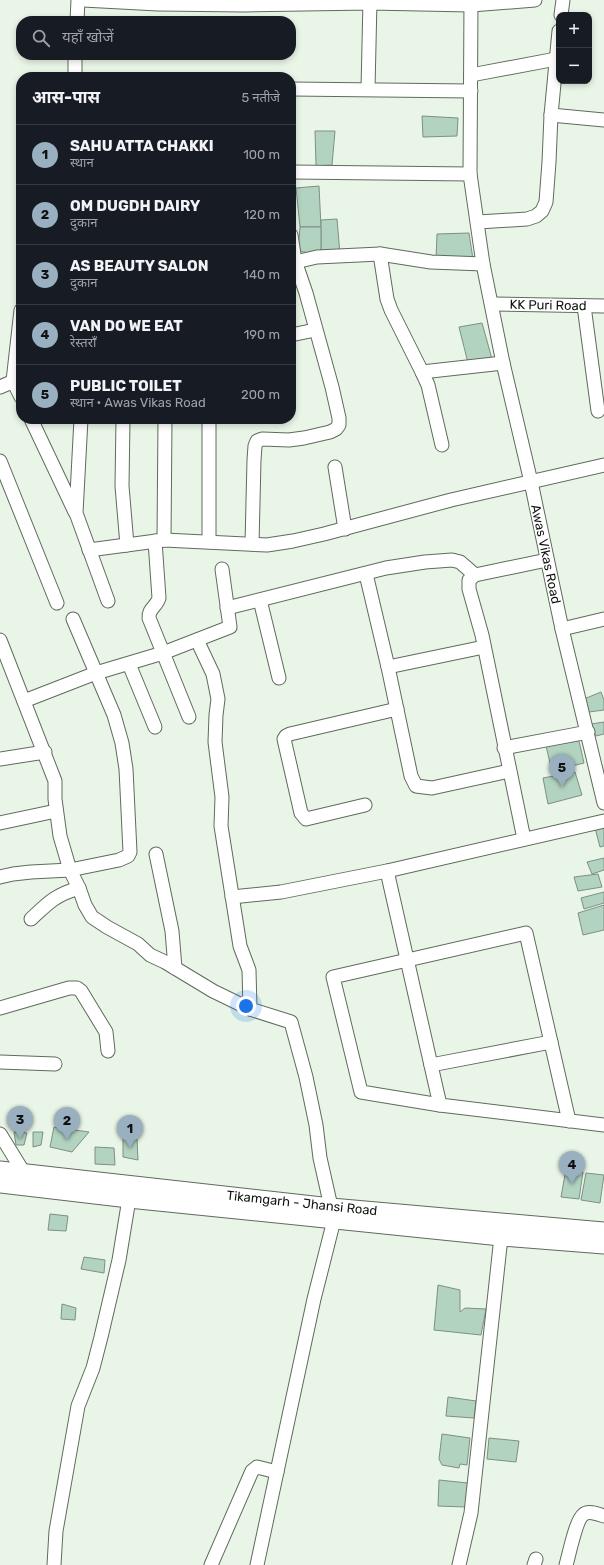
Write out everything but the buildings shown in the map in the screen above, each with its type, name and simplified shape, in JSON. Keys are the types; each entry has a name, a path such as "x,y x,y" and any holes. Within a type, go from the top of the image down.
{"street":[{"path":"77,16 78,0"},
{"path":"83,0 158,4 245,5 370,1 471,2 535,0"},
{"path":"561,12 563,0"},
{"path":"368,89 370,1"},
{"name":"Awas Vikas Road","path":"471,2 471,91 469,139 470,174 483,264 503,363 531,482 562,629 604,803"},
{"path":"471,75 556,59 546,202 542,211 536,216 527,219 478,222"},
{"path":"74,72 76,60"},
{"path":"296,89 471,91"},
{"path":"551,115 604,120"},
{"path":"296,172 470,174"},
{"path":"296,261 318,257 380,254 431,262 483,264"},
{"path":"380,254 387,298 391,310 428,385 442,445"},
{"path":"252,544 254,460 255,446 257,442 262,439 289,440 304,438 330,432 336,429 339,425 339,418 332,387 306,293 296,269"},
{"name":"KK Puri Road","path":"492,304 604,306"},
{"path":"584,306 598,411"},
{"path":"296,334 315,330"},
{"path":"422,372 503,363"},
{"path":"0,387 16,379"},
{"path":"33,424 76,513 108,601"},
{"path":"76,513 80,424"},
{"path":"123,424 122,486 127,545"},
{"path":"165,424 159,541 159,598 149,615 188,717"},
{"path":"209,424 209,542"},
{"path":"0,461 57,603"},
{"path":"89,550 159,541 267,545 293,542 450,500 604,465"},
{"path":"335,467 345,529"},
{"path":"227,608 386,568 426,562 452,560 460,562 475,575"},
{"path":"524,839 484,646 469,589 470,580 475,575 547,560"},
{"path":"24,701 96,673 163,653 230,627 222,569"},
{"path":"366,574 388,667 411,776 416,786 432,788 509,771"},
{"path":"260,600 279,678"},
{"path":"0,877 31,872 70,870 119,860 128,856 130,852 126,776 122,742 114,715 73,619"},
{"path":"562,629 604,619"},
{"path":"0,640 45,752 55,781 54,799 60,836 70,870 92,918 107,928 138,944 150,955 176,968 213,991 250,1009 291,1022 306,1077 316,1125 320,1158 332,1213 258,1565"},
{"path":"197,640 213,674 218,699 215,742 222,797 222,826 240,946 249,970 250,1009"},
{"path":"388,667 484,646"},
{"path":"129,664 155,727"},
{"path":"365,805 306,819 301,814 284,739 290,734 397,709"},
{"path":"504,748 588,732"},
{"path":"0,759 45,752"},
{"path":"0,822 56,811"},
{"path":"232,897 281,892 387,871 604,821"},
{"path":"156,854 172,931 176,968"},
{"path":"387,871 440,1105"},
{"path":"31,919 55,897 79,888"},
{"path":"569,1121 526,933 333,977 361,1092 440,1105 569,1121 604,1125"},
{"path":"0,1008 69,988 77,988 81,990 106,1032 108,1051"},
{"path":"431,1065 551,1042"},
{"path":"0,1062 55,1064"},
{"path":"0,1134 24,1173"},
{"name":"Tikamgarh - Jhansi Road","path":"0,1170 332,1213 604,1231"},
{"path":"0,1184 129,1199 332,1213 501,1237 604,1245"},
{"path":"54,1565 56,1531 78,1406 93,1368 101,1338 119,1260 129,1199"},
{"path":"460,1565 471,1513 501,1237"},
{"path":"211,1565 252,1471 257,1467 277,1472"},
{"path":"566,1565 577,1524 582,1515 588,1513 604,1516"}],"place":[{"name":"PUBLIC TOILET","path":"562,787"},
{"name":"AS BEAUTY SALON","path":"20,1139"},
{"name":"OM DUGDH DAIRY","path":"67,1140"},
{"name":"SAHU ATTA CHAKKI","path":"130,1148"},
{"name":"VAN DO WE EAT","path":"572,1184"}]}
